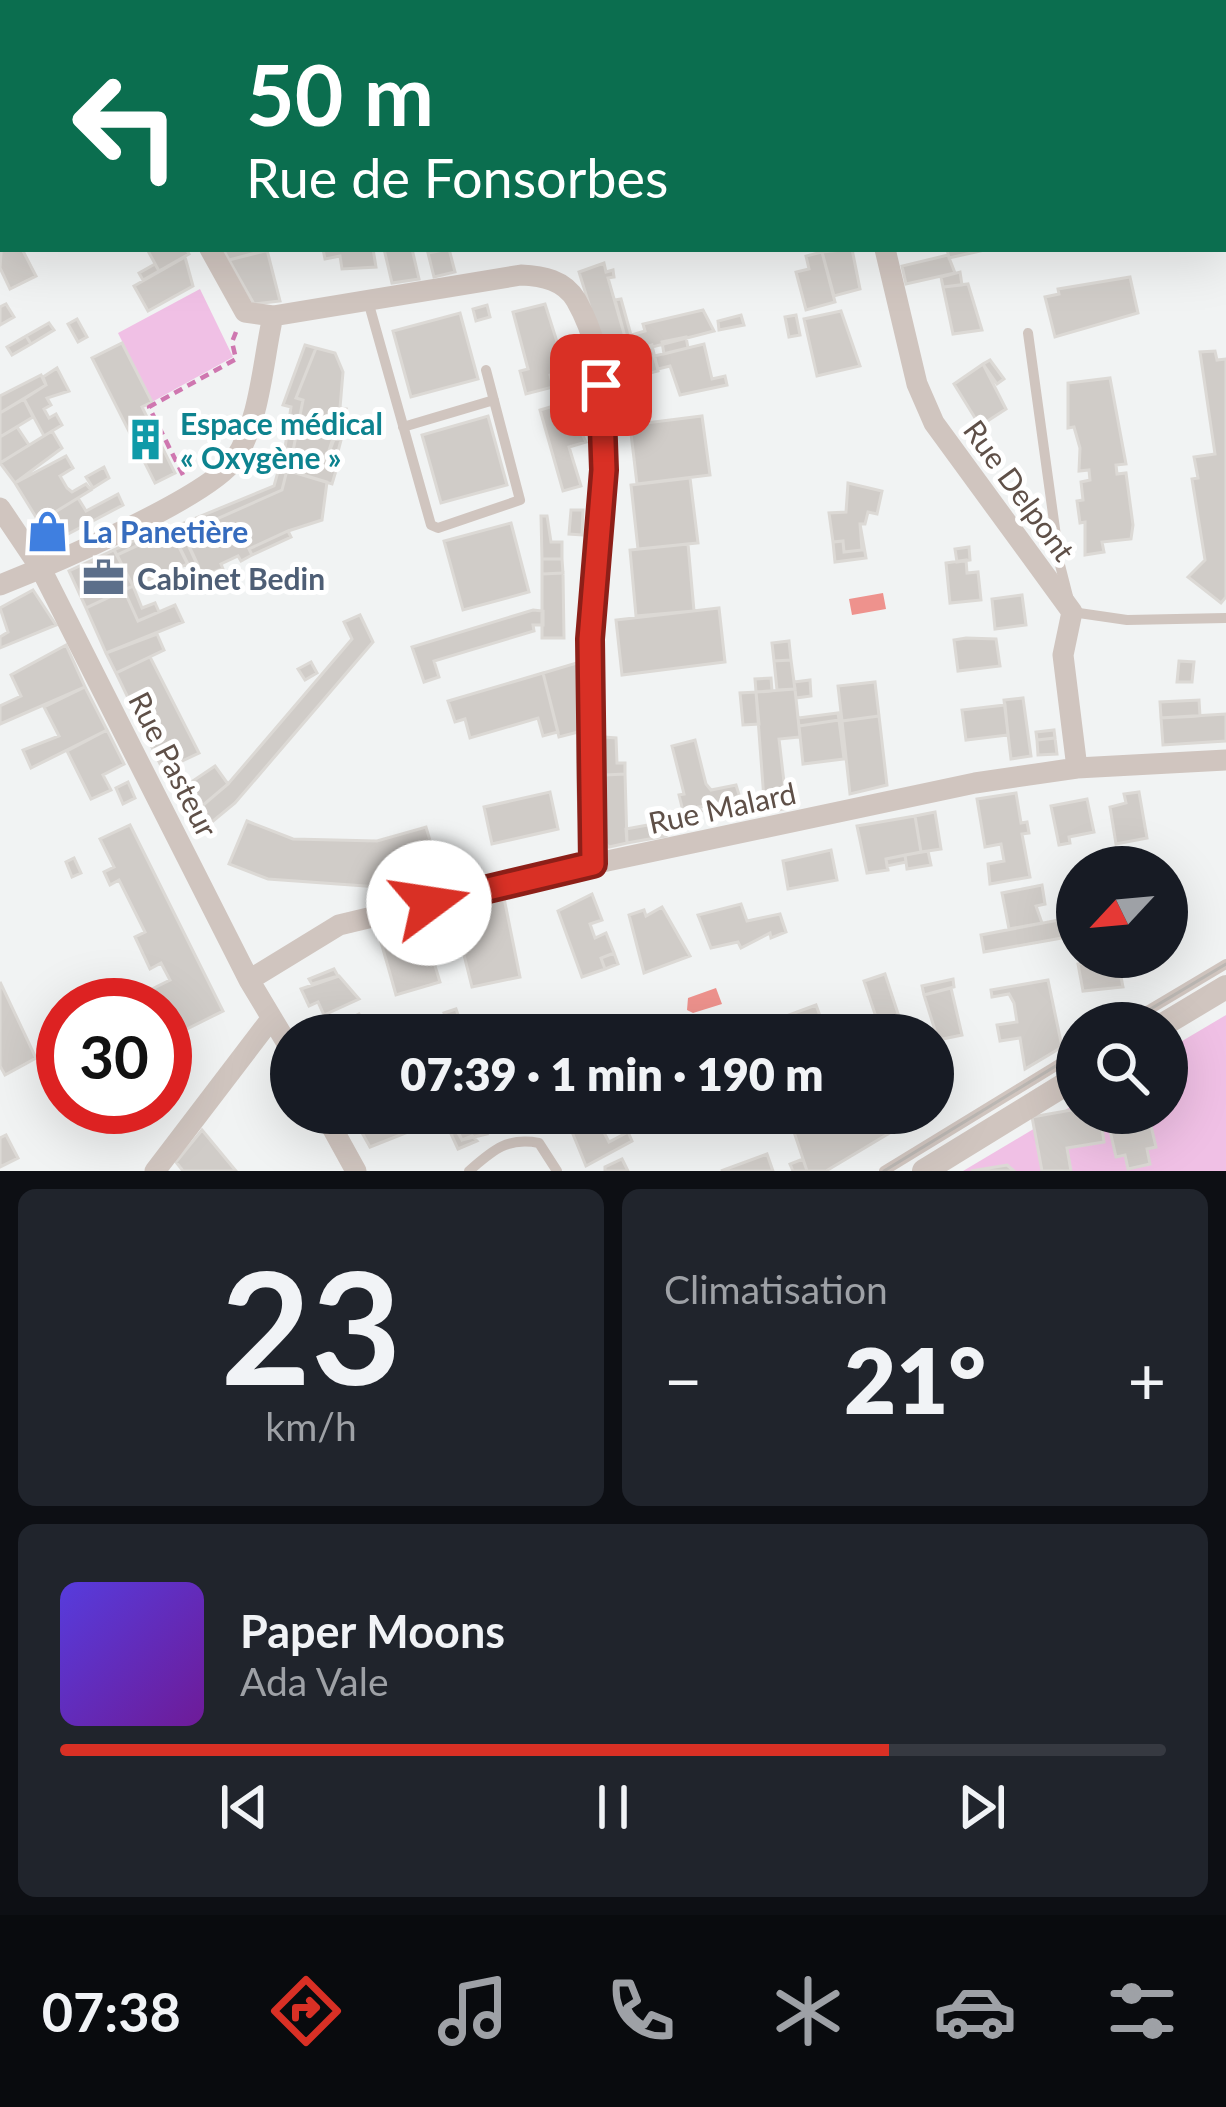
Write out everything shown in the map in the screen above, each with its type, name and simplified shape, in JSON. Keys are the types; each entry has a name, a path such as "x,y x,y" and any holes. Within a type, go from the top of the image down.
{"street":[{"path":"213,252 245,312 273,316 542,276 561,284 583,316 601,385 605,424 590,639 593,864"},
{"name":"Rue Delpont","path":"886,252 917,384 934,424 1072,612"},
{"path":"0,585 191,491 233,463 246,439 273,316"},
{"name":"Rue Pasteur","path":"0,508 40,569 270,1017"},
{"path":"1072,612 1063,656 1077,767"},
{"name":"Rue Malard","path":"249,980 339,926 593,864 975,783 1077,767 1226,760"},
{"path":"1188,1010 1226,987"},
{"path":"155,1171 270,1020"},
{"path":"924,1171 1056,1090"},
{"path":"336,1134 356,1171"}],"lane":[{"path":"368,301 431,525 516,506 520,500 486,370"},
{"path":"1028,334 1060,565 1072,612 1127,620 1226,618"},
{"path":"403,427 494,400"},
{"path":"1162,1002 1226,964"},
{"path":"1182,1002 1226,976"},
{"path":"884,1171 1056,1066"},
{"path":"905,1171 1056,1078"},
{"path":"469,1171 496,1148 516,1139 539,1144 557,1171"}],"path":[{"path":"191,491 149,407 236,359 232,342 245,312"}],"shaded area":[{"path":"200,289 233,357 152,402 118,333"},
{"path":"883,593 886,609 852,615 849,599"},
{"path":"716,988 722,1004 693,1013 687,1010 688,998"},
{"path":"1226,1015 1226,1171 963,1171 1056,1116 1056,1134 1188,1134 1188,1038"}],"building":[{"path":"1,252 24,252 36,276 10,289 0,268"},
{"path":"149,252 188,252 189,254 159,271"},
{"path":"225,252 261,252 229,260"},
{"path":"268,252 280,301 254,304 229,260"},
{"path":"324,252 374,252 376,267 342,269 340,256 325,259"},
{"path":"385,252 413,252 419,279 392,283"},
{"path":"450,252 455,272 434,277 428,253"},
{"path":"822,252 853,252 860,289 834,296"},
{"path":"822,252 835,302 806,310 796,272 809,269 806,256"},
{"path":"948,255 955,273 906,284 902,266"},
{"path":"185,257 193,286 148,311 134,286"},
{"path":"604,263 606,272 613,270 614,277 608,278 625,337 645,331 643,324 703,310 714,331 606,359 579,272"},
{"path":"155,264 159,271 143,280 139,273"},
{"path":"960,272 962,285 943,287 941,277"},
{"path":"1130,277 1138,313 1055,337 1045,297 1059,294 1058,289"},
{"path":"968,284 982,330 953,334 943,287"},
{"path":"621,299 631,335 625,337 615,300"},
{"path":"6,304 14,317 0,325 0,307"},
{"path":"545,304 566,370 550,375 553,387 526,394 520,371 528,369 513,312"},
{"path":"487,305 490,317 476,321 473,309"},
{"path":"841,311 860,366 817,376 804,319"},
{"path":"460,313 478,379 411,397 393,331"},
{"path":"741,315 744,325 719,330 718,321"},
{"path":"796,315 800,335 789,337 785,317"},
{"path":"77,319 87,337 78,342 68,324"},
{"path":"49,323 54,330 31,344 26,336"},
{"path":"26,336 31,344 12,355 7,347"},
{"path":"686,337 688,348 664,354 662,342"},
{"name":"Espace médical « Oxygène »","path":"122,343 152,402 142,407 175,473 155,483 92,358"},
{"path":"704,344 712,379 725,376 727,385 680,395 670,366 658,369 654,356"},
{"path":"305,345 316,348 296,398 303,400 293,451 285,448 291,407 283,405"},
{"path":"652,345 658,371 613,383 606,359"},
{"path":"316,348 335,353 343,372 340,408 346,409 326,460 293,451 303,400 296,398"},
{"path":"1215,351 1217,360 1226,359 1226,597 1221,603 1188,577 1205,560 1192,479 1198,478 1194,457 1215,454 1200,352"},
{"path":"990,360 1004,379 997,384 983,364"},
{"path":"983,364 1006,409 980,426 954,384"},
{"path":"57,368 69,391 47,398 51,405 44,409 49,418 56,414 62,425 44,436 24,399 46,385 43,377"},
{"path":"41,375 46,385 0,413 0,396"},
{"path":"1110,378 1126,464 1116,465 1117,474 1126,473 1133,525 1131,539 1102,542 1104,552 1085,555 1085,522 1080,523 1077,501 1083,500 1081,482 1090,480 1089,470 1079,471 1080,448 1074,427 1068,428 1068,383"},
{"path":"24,399 33,417 0,437 0,413"},
{"path":"567,402 586,442 569,447 581,486 563,491 540,410"},
{"path":"488,416 507,485 441,503 422,435"},
{"path":"702,416 710,475 637,484 630,425"},
{"path":"17,427 29,445 0,463 0,437"},
{"path":"52,431 62,448 15,483 0,463"},
{"path":"333,438 341,440 335,463 326,460"},
{"path":"285,448 338,464 332,484 279,468"},
{"path":"66,456 73,468 60,476 67,488 72,492 86,484 91,490 39,522 15,483"},
{"path":"104,467 109,478 93,488 86,477"},
{"path":"279,468 287,470 282,490 183,534 179,525 274,486"},
{"path":"287,470 327,482 322,520 288,531 249,549 252,555 241,561 238,556 221,564 223,569 202,575 183,534 282,490"},
{"path":"690,478 698,543 638,549 631,485"},
{"path":"848,483 882,491 877,514 868,512 865,524 860,524 862,550 844,552 843,541 833,542 829,513 846,512"},
{"path":"118,494 123,505 51,543 39,522 78,498 86,511"},
{"path":"571,510 583,510 582,535 569,534"},
{"path":"541,516 547,516 551,542 562,542 562,559 542,559"},
{"path":"511,523 529,592 463,610 444,541"},
{"path":"860,524 866,558 835,562 833,542 843,541 844,552 862,550"},
{"path":"168,525 171,530 117,555 114,550"},
{"path":"181,529 198,565 190,569 172,533"},
{"path":"171,530 188,564 133,586 117,555"},
{"path":"288,531 291,537 252,555 249,549"},
{"path":"688,544 694,611 636,616 630,550"},
{"path":"969,547 970,560 957,562 955,549"},
{"path":"114,550 133,586 86,608 69,571"},
{"path":"542,559 562,559 563,573 542,574"},
{"path":"966,560 967,573 978,572 981,600 950,603 946,563"},
{"path":"563,573 564,638 542,638 542,574"},
{"path":"133,586 142,608 155,603 159,612 138,621 124,590"},
{"path":"33,590 56,625 0,648 0,637 8,632 0,608"},
{"path":"124,590 138,621 175,605 183,622 106,653 86,608"},
{"path":"1022,595 1026,625 995,629 992,599"},
{"path":"719,608 725,662 622,675 616,620"},
{"path":"533,610 543,611 543,625 533,625 534,631 434,661 439,677 424,682 412,647"},
{"path":"360,615 373,642 235,803 196,835 188,818 228,784 352,639 344,622"},
{"path":"157,634 164,650 116,673 106,653"},
{"path":"996,639 1000,666 958,671 954,640"},
{"path":"789,641 791,660 774,661 772,643"},
{"path":"66,645 85,687 0,724 0,706 21,696 11,675"},
{"path":"150,657 199,753 163,770 116,673"},
{"path":"791,660 795,689 777,690 774,661"},
{"path":"1179,661 1194,662 1192,682 1177,682"},
{"path":"311,662 317,673 305,680 298,669"},
{"path":"580,662 582,731 559,737 543,673"},
{"path":"543,673 558,732 543,736 538,718 470,738 465,719 455,722 448,701"},
{"path":"771,678 772,691 756,692 755,679"},
{"path":"810,680 811,696 796,698 794,682"},
{"path":"875,682 879,716 842,721 838,686"},
{"path":"85,687 107,730 31,768 23,750 59,736 44,707"},
{"path":"795,689 800,737 779,739 787,808 765,813 756,692"},
{"path":"756,692 759,724 743,725 740,693"},
{"path":"1023,698 1031,756 1011,759 1004,700"},
{"path":"1199,700 1200,716 1161,718 1160,702"},
{"path":"1005,705 1008,735 966,740 962,710"},
{"path":"838,713 839,720 799,726 798,718"},
{"path":"1226,714 1226,741 1163,745 1161,718"},
{"path":"879,716 887,785 850,794 842,721"},
{"path":"839,720 844,759 803,764 799,726"},
{"path":"107,730 124,764 103,775 111,790 91,799 67,751"},
{"path":"1054,730 1055,738 1037,740 1036,732"},
{"path":"604,737 616,738 617,763 625,763 625,774 605,775"},
{"path":"1055,738 1057,754 1038,755 1037,740"},
{"path":"695,740 706,784 711,790 736,785 741,801 699,807 701,811 691,814 683,811 679,795 684,794 672,746"},
{"path":"215,766 228,784 188,818 175,793"},
{"path":"625,774 627,843 609,847 605,843 605,775"},
{"path":"128,782 135,798 123,804 116,788"},
{"path":"550,792 558,829 492,844 484,807"},
{"path":"1139,792 1147,838 1116,844 1110,807 1126,803 1124,794"},
{"path":"1016,793 1021,823 1027,822 1029,833 1022,834 1030,877 990,884 988,864 1004,861 1001,844 985,847 977,799"},
{"path":"1087,799 1094,832 1069,837 1070,843 1059,845 1051,806"},
{"path":"935,812 941,849 921,852 915,816"},
{"path":"915,816 921,852 886,859 888,870 867,873 857,826"},
{"path":"247,821 293,839 377,841 426,827 439,871 379,887 268,879 229,864"},
{"path":"664,822 666,836 627,843 626,829"},
{"path":"130,825 223,1011 192,1026 192,978 169,978 161,963 150,969 135,937 145,932 119,880 110,885 104,872 114,867 100,839"},
{"path":"831,850 837,880 788,889 783,861"},
{"path":"928,851 931,865 907,869 905,855"},
{"path":"905,855 906,862 887,866 886,859"},
{"path":"74,858 81,873 72,877 66,862"},
{"path":"1042,885 1045,904 1036,906 1042,923 1009,929 1002,893"},
{"path":"592,894 602,920 590,924 595,938 606,933 614,953 601,958 605,969 582,977 558,911"},
{"path":"504,898 520,977 472,987 455,919 450,920 446,911"},
{"path":"741,904 747,921 780,914 786,932 771,938 770,933 741,948 738,942 711,948 698,915"},
{"path":"662,907 690,956 644,973 629,915 644,910 646,916"},
{"path":"1056,921 1056,939 984,952 981,935"},
{"path":"424,930 440,982 396,995 381,942"},
{"path":"614,953 618,964 605,969 601,958"},
{"path":"334,969 338,976 312,984 309,979"},
{"path":"885,974 898,1014 875,1014 864,981"},
{"path":"339,976 359,999 324,1014 318,1002 309,1006 301,989"},
{"path":"1081,978 1121,978 1123,987 1083,991"},
{"path":"953,979 954,987 924,995 922,986"},
{"path":"1048,980 1056,1018 1056,1051 1025,1069 1020,1038 1000,1041 997,1025 1017,1022 1014,1003 1009,994 992,997 991,990"},
{"path":"0,982 36,1058 5,1075 0,1066"},
{"path":"951,988 962,1035 954,1037 954,1014 930,1014 924,995"},
{"path":"816,1005 819,1014 792,1014"},
{"path":"1056,1113 1056,1134 1103,1134 1104,1142 1067,1148 1071,1171 1042,1171 1032,1117"},
{"path":"202,1130 236,1171 183,1171 176,1162"},
{"path":"363,1134 403,1134 370,1147"},
{"path":"451,1134 477,1141 458,1149"},
{"path":"573,1134 605,1134 609,1142 629,1134 632,1141 586,1166"},
{"path":"795,1134 888,1134 826,1171 807,1171"},
{"path":"1111,1134 1153,1134 1156,1147 1147,1149 1150,1164 1128,1169 1125,1155 1116,1157"},
{"path":"6,1135 18,1158 0,1167 0,1138"},
{"path":"767,1154 773,1171 721,1171"},
{"path":"622,1159 628,1171 605,1171 605,1167"},
{"path":"803,1159 807,1171 793,1171 790,1164"},
{"path":"1007,1165 1014,1171 971,1171"}],"tram line":[{"path":"1162,1002 1226,964"},
{"path":"884,1171 1056,1066"}],"place":[{"name":"Espace médical « Oxygène »","path":"146,440"},
{"name":"La Panetière","path":"48,531"},
{"name":"Cabinet Bedin","path":"103,578"}],"route":[{"path":"429,903 593,864 590,639 604,470 601,385"}]}
